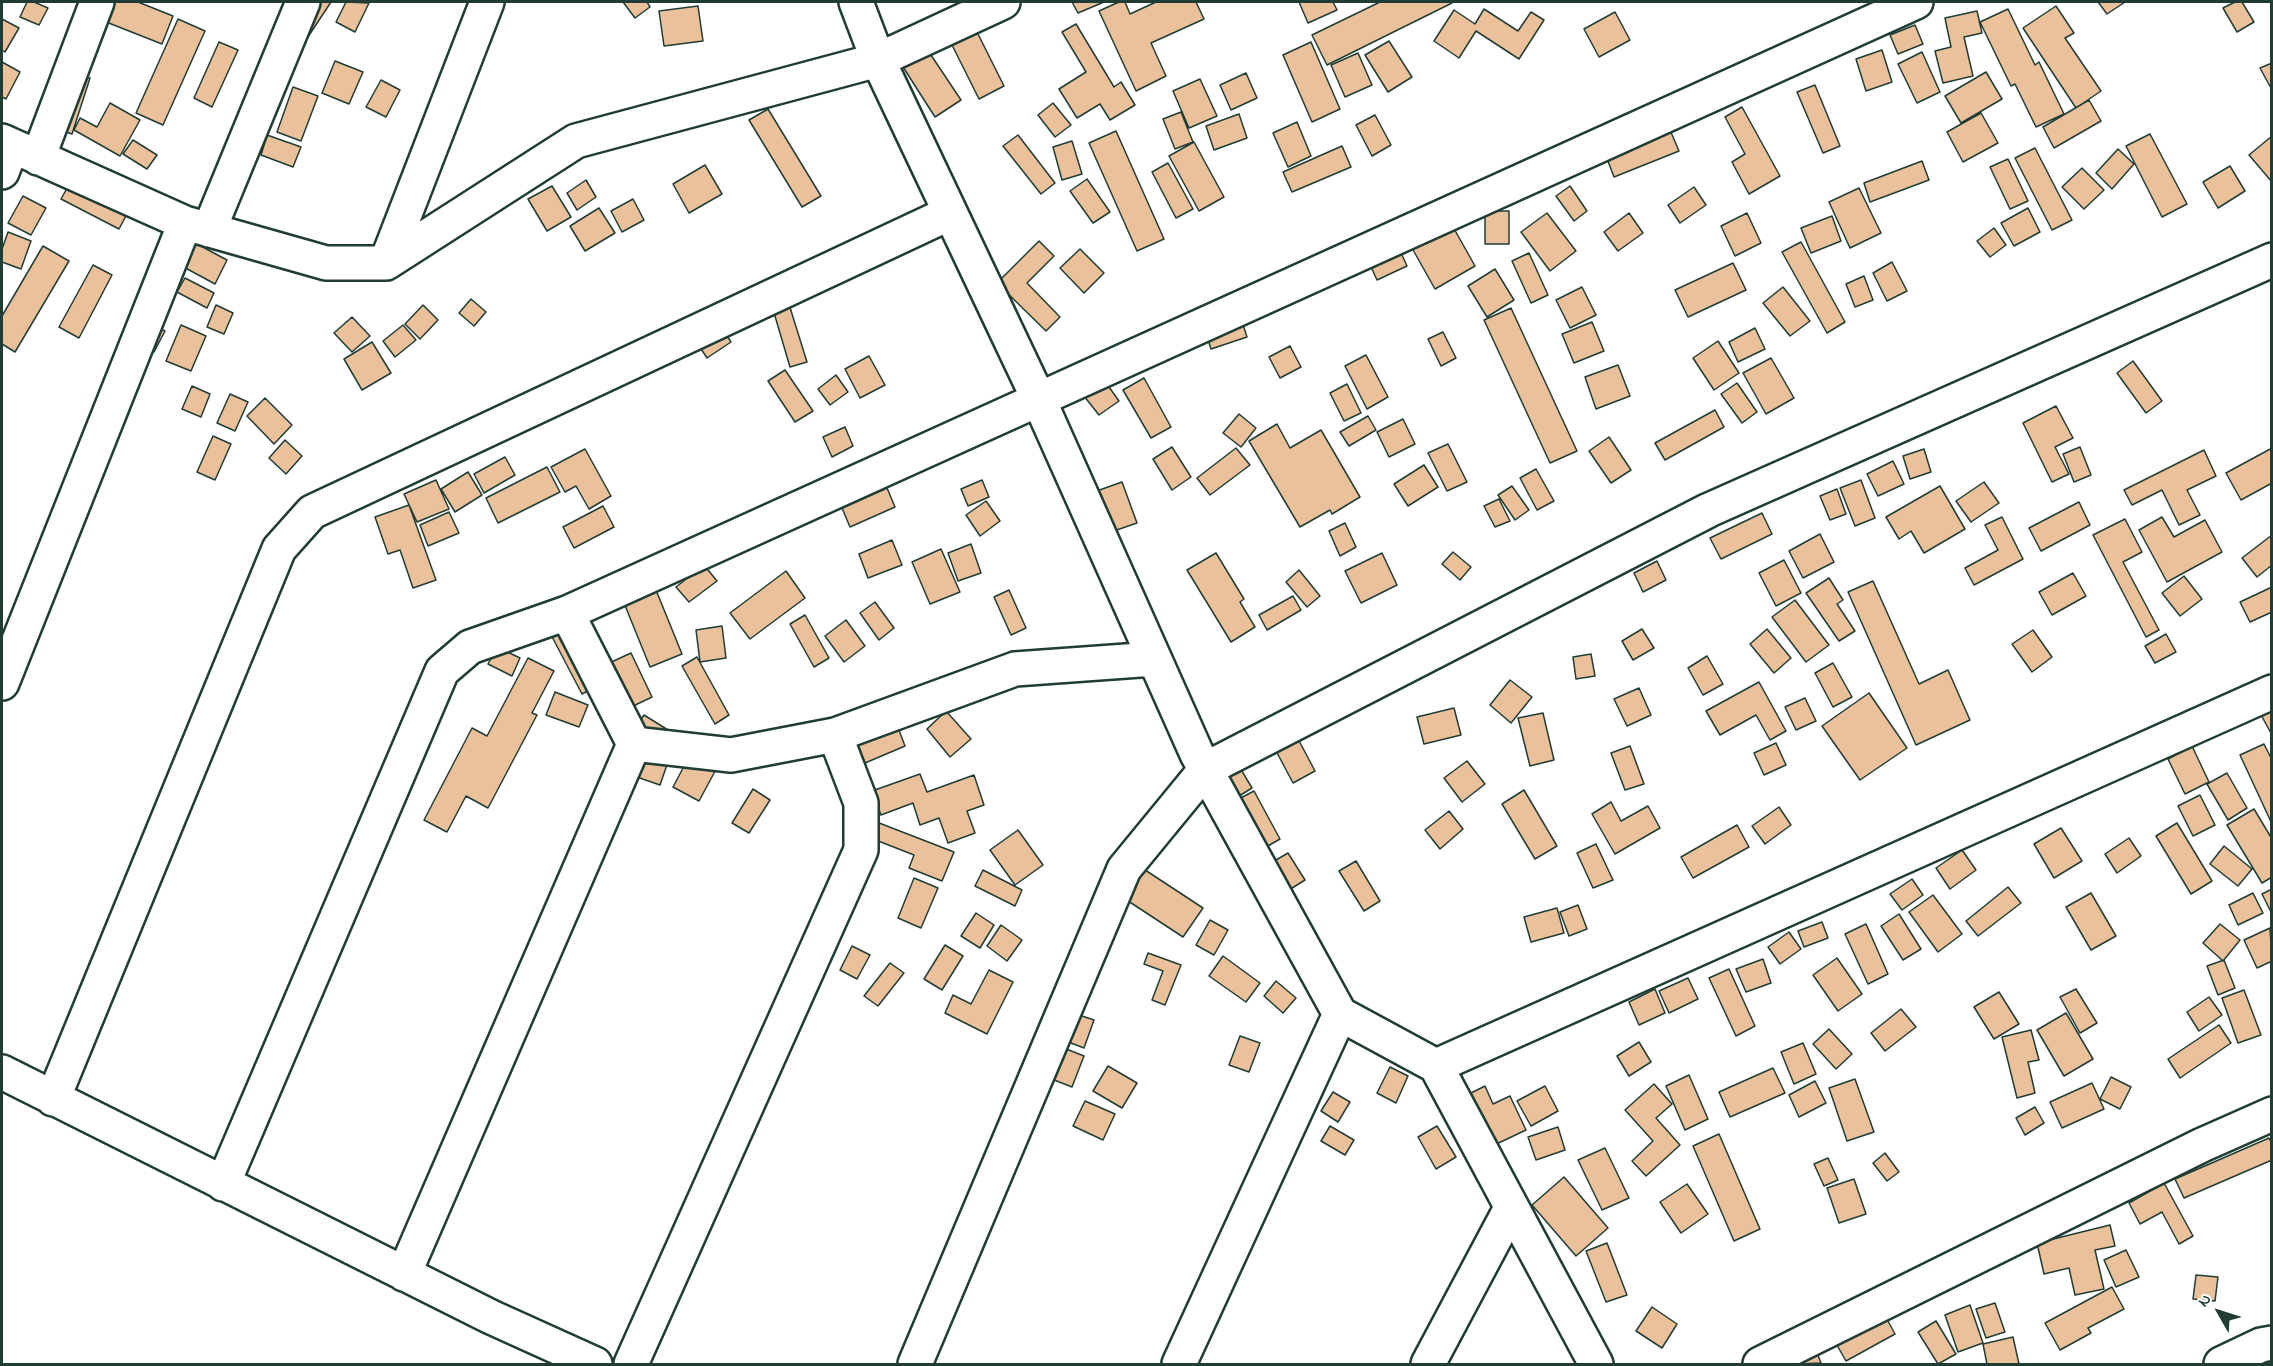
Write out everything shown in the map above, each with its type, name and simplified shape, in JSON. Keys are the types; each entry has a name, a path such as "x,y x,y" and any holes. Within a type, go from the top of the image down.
{"street":[{"path":"97,2 13,154 197,226 326,263 386,263 576,141 878,60 1003,2"},
{"path":"2,683 197,226 303,2"},
{"path":"386,263 488,2"},
{"path":"855,2 878,60 1039,400 1154,659 1206,769 1340,1014 1436,1066 1596,1365"},
{"path":"223,1185 442,671 470,647 567,613 1916,2"},
{"path":"52,1099 279,549 312,512 951,213"},
{"path":"915,1365 1124,869 1206,769 1709,510 2271,260"},
{"path":"567,613 634,744"},
{"path":"634,744 731,755 835,735 1016,669 1154,659"},
{"path":"1436,1066 2271,692"},
{"path":"631,1365 861,850 861,803 835,735"},
{"path":"404,1274 634,744"},
{"path":"1179,1365 1340,1014"},
{"path":"2,1072 223,1185 490,1317 595,1365"},
{"path":"1760,1365 2191,1150 2271,1114"},
{"path":"1428,1365 1511,1208"},
{"path":"2221,1365 2261,1345 2271,1343"}],"building":[{"path":"27,2 34,2 48,8 39,25 20,17"},
{"path":"103,2 138,2 173,16 162,44 96,18"},
{"path":"302,2 331,2 298,52"},
{"path":"346,2 369,3 355,32 336,22"},
{"path":"623,2 647,2 650,7 635,18"},
{"path":"1072,2 1104,2 1078,13"},
{"path":"1119,2 1125,2 1130,14 1156,2 1196,2 1204,19 1151,43 1166,76 1136,91 1099,11"},
{"path":"1299,2 1333,2 1337,10 1308,23"},
{"path":"1380,2 1452,3 1327,65 1312,35"},
{"path":"2098,2 2125,2 2107,14"},
{"path":"2235,2 2242,2 2254,22 2237,32 2223,8"},
{"path":"698,6 703,41 664,46 659,11"},
{"path":"2056,6 2074,33 2065,38 2101,91 2076,108 2023,28"},
{"path":"1484,9 1518,31 1531,12 1544,20 1519,59 1476,31 1459,58 1434,41 1454,10 1475,24"},
{"path":"2008,9 2035,65 2039,62 2064,114 2036,127 2015,84 2011,86 1980,22"},
{"path":"1977,11 1982,33 1964,37 1973,76 1943,83 1935,51 1951,47 1945,18"},
{"path":"1615,12 1630,40 1599,57 1584,29"},
{"path":"2,19 19,28 5,52 2,50"},
{"path":"178,19 205,31 163,125 136,113"},
{"path":"1076,24 1114,87 1121,82 1135,105 1110,120 1100,104 1077,118 1059,89 1086,72 1062,32"},
{"path":"1915,25 1923,44 1898,54 1890,35"},
{"path":"974,26 1004,86 979,99 949,39"},
{"path":"921,40 961,100 935,117 896,56"},
{"path":"1389,41 1412,77 1388,92 1365,55"},
{"path":"219,42 238,50 212,107 194,98"},
{"path":"1311,42 1340,109 1312,122 1283,55"},
{"path":"1882,50 1892,82 1866,91 1856,59"},
{"path":"1922,52 1940,92 1917,103 1898,64"},
{"path":"1358,53 1372,85 1345,97 1331,65"},
{"path":"335,61 363,72 349,104 322,93"},
{"path":"2,62 20,72 6,99 2,97"},
{"path":"2272,63 2272,90 2260,68"},
{"path":"71,72 90,78 72,134 54,128"},
{"path":"1986,72 2002,99 1961,123 1945,96"},
{"path":"1246,73 1257,98 1231,110 1220,85"},
{"path":"1200,79 1217,116 1189,128 1173,91"},
{"path":"381,80 400,90 386,117 366,107"},
{"path":"1815,85 1840,146 1823,153 1797,92"},
{"path":"293,87 318,96 301,141 277,132"},
{"path":"2089,100 2101,121 2054,148 2043,127"},
{"path":"110,103 140,120 120,156 74,130 80,118 97,127"},
{"path":"1053,103 1071,125 1055,137 1038,115"},
{"path":"1742,107 1780,176 1749,194 1732,162 1745,154 1725,117"},
{"path":"768,109 821,196 802,207 749,120"},
{"path":"1181,112 1193,142 1175,149 1163,119"},
{"path":"1981,113 1998,143 1963,162 1947,132"},
{"path":"1239,114 1247,138 1214,150 1206,126"},
{"path":"1375,115 1391,145 1372,156 1356,125"},
{"path":"1297,122 1311,156 1288,167 1273,133"},
{"path":"1670,130 1679,151 1614,177 1606,156"},
{"path":"1116,131 1164,239 1137,251 1089,143"},
{"path":"2150,134 2187,204 2162,217 2126,146"},
{"path":"267,135 301,147 293,167 261,155"},
{"path":"1018,135 1055,183 1041,194 1003,146"},
{"path":"2272,136 2272,182 2249,155"},
{"path":"133,140 157,155 147,169 123,154"},
{"path":"1072,141 1082,174 1062,180 1053,147"},
{"path":"1194,142 1224,197 1199,211 1169,156"},
{"path":"1342,146 1351,167 1292,192 1283,172"},
{"path":"2035,148 2072,220 2052,230 2015,158"},
{"path":"2118,149 2134,164 2112,189 2096,173"},
{"path":"2008,159 2028,201 2010,209 1990,167"},
{"path":"1922,161 1929,180 1870,202 1864,183"},
{"path":"1168,163 1193,209 1176,218 1152,172"},
{"path":"705,165 722,194 689,213 673,184"},
{"path":"2230,166 2245,191 2218,208 2203,182"},
{"path":"2082,168 2104,190 2084,209 2062,187"},
{"path":"1087,179 1110,212 1093,223 1070,191"},
{"path":"586,180 596,197 577,210 567,193"},
{"path":"71,181 129,210 119,229 61,199"},
{"path":"552,186 571,217 547,231 528,199"},
{"path":"1570,186 1587,211 1574,221 1556,196"},
{"path":"1694,187 1706,205 1680,223 1668,205"},
{"path":"1859,188 1881,233 1850,248 1829,202"},
{"path":"23,196 46,208 31,235 8,223"},
{"path":"633,199 644,220 622,232 611,211"},
{"path":"599,208 615,233 585,251 570,226"},
{"path":"2028,208 2040,232 2014,246 2001,223"},
{"path":"1485,211 1509,211 1509,244 1485,244"},
{"path":"1547,213 1576,251 1550,271 1521,232"},
{"path":"1629,213 1643,233 1618,251 1604,232"},
{"path":"1747,213 1761,243 1735,256 1721,226"},
{"path":"1832,216 1841,241 1811,253 1801,228"},
{"path":"1448,218 1475,266 1435,289 1408,241"},
{"path":"1994,228 2006,245 1990,257 1977,241"},
{"path":"169,229 227,260 215,284 156,252"},
{"path":"8,232 31,241 21,269 2,262 2,249"},
{"path":"1039,241 1054,256 1027,283 1060,317 1046,331 997,283"},
{"path":"1801,242 1845,322 1827,333 1782,252"},
{"path":"1397,244 1407,266 1377,280 1367,258"},
{"path":"43,246 69,261 15,352 2,344 2,316"},
{"path":"1080,249 1104,273 1084,293 1060,268"},
{"path":"1529,253 1548,295 1531,303 1512,261"},
{"path":"1892,262 1907,291 1887,301 1873,273"},
{"path":"1733,263 1746,290 1688,317 1675,290"},
{"path":"93,265 112,275 79,338 59,327"},
{"path":"1495,269 1514,300 1487,317 1468,286"},
{"path":"1864,276 1873,300 1855,307 1846,284"},
{"path":"185,278 214,293 207,308 177,292"},
{"path":"1582,287 1596,315 1570,328 1556,300"},
{"path":"1783,287 1810,321 1790,336 1763,303"},
{"path":"471,299 486,312 474,326 459,313"},
{"path":"788,301 807,362 790,367 772,306"},
{"path":"216,305 233,313 224,334 207,327"},
{"path":"423,305 438,320 420,339 405,324"},
{"path":"1511,308 1577,451 1550,463 1484,320"},
{"path":"712,313 731,342 707,358 688,329"},
{"path":"1240,315 1247,337 1211,349 1204,327"},
{"path":"352,317 370,336 352,352 334,333"},
{"path":"147,322 165,331 154,352 136,343"},
{"path":"1592,322 1604,351 1574,363 1562,334"},
{"path":"181,325 206,336 191,371 166,361"},
{"path":"403,325 416,340 395,357 383,341"},
{"path":"1755,328 1765,349 1738,362 1729,342"},
{"path":"1443,332 1456,358 1441,366 1428,339"},
{"path":"1718,341 1739,373 1714,390 1693,358"},
{"path":"372,342 391,373 362,390 344,359"},
{"path":"1290,346 1301,367 1280,378 1269,357"},
{"path":"1366,355 1388,397 1367,409 1345,366"},
{"path":"869,356 885,385 860,398 845,369"},
{"path":"1771,358 1794,398 1766,414 1743,373"},
{"path":"2133,361 2162,401 2146,413 2117,373"},
{"path":"1618,365 1630,396 1596,409 1585,377"},
{"path":"785,370 813,411 795,422 768,381"},
{"path":"836,375 848,392 830,405 818,389"},
{"path":"1144,378 1171,427 1151,438 1123,390"},
{"path":"1104,380 1119,401 1099,415 1084,396"},
{"path":"1737,383 1757,412 1742,423 1721,394"},
{"path":"1347,384 1361,413 1344,421 1330,393"},
{"path":"192,386 210,394 201,417 182,409"},
{"path":"230,394 248,402 235,431 217,423"},
{"path":"265,398 292,425 274,444 247,416"},
{"path":"2056,406 2073,438 2055,447 2069,474 2052,482 2023,423"},
{"path":"1715,410 1724,427 1665,460 1655,443"},
{"path":"1239,414 1256,428 1241,447 1223,433"},
{"path":"1368,416 1376,430 1349,446 1340,432"},
{"path":"1403,419 1415,444 1389,457 1377,432"},
{"path":"1277,424 1290,448 1321,430 1360,497 1332,514 1330,510 1300,527 1249,441"},
{"path":"845,427 853,446 832,457 823,437"},
{"path":"213,436 231,444 215,480 197,472"},
{"path":"1609,437 1631,470 1611,483 1589,451"},
{"path":"285,440 302,456 286,474 269,458"},
{"path":"1448,444 1467,482 1447,491 1428,453"},
{"path":"1172,447 1191,477 1172,490 1153,459"},
{"path":"2080,447 2091,475 2074,482 2063,454"},
{"path":"1236,448 1250,465 1210,495 1197,478"},
{"path":"2272,448 2272,483 2241,500 2226,473"},
{"path":"585,449 611,496 589,509 576,486 565,492 551,467"},
{"path":"1924,449 1931,472 1910,479 1903,456"},
{"path":"2204,450 2216,476 2187,490 2200,515 2179,525 2162,490 2132,505 2124,490"},
{"path":"505,457 515,475 484,493 474,474"},
{"path":"1893,461 1904,484 1878,496 1867,474"},
{"path":"1424,465 1438,487 1408,506 1394,484"},
{"path":"547,467 560,492 498,523 486,498"},
{"path":"1536,469 1554,501 1537,510 1520,478"},
{"path":"468,472 482,495 455,512 441,489"},
{"path":"436,480 449,509 417,522 404,494"},
{"path":"982,480 989,497 968,506 961,489"},
{"path":"1861,480 1875,518 1855,526 1840,488"},
{"path":"1122,482 1137,523 1108,533 1094,492"},
{"path":"1984,482 1999,503 1971,522 1956,501"},
{"path":"1512,486 1529,510 1515,520 1498,495"},
{"path":"1940,486 1965,529 1924,553 1911,531 1899,539 1886,517"},
{"path":"887,488 895,507 850,527 842,508"},
{"path":"1837,489 1846,514 1830,520 1820,496"},
{"path":"1499,499 1510,521 1495,527 1484,506"},
{"path":"986,501 1000,521 980,536 966,515"},
{"path":"2079,502 2090,525 2041,551 2029,528"},
{"path":"409,505 436,580 413,588 400,550 388,554 375,517"},
{"path":"603,506 614,527 574,548 563,527"},
{"path":"449,512 459,533 428,546 420,525"},
{"path":"1762,513 1772,534 1721,559 1710,538"},
{"path":"2002,517 2023,559 1974,585 1965,568 1998,550 1985,525"},
{"path":"2162,517 2174,537 2205,520 2222,552 2167,582 2139,530"},
{"path":"2125,519 2142,552 2123,562 2159,630 2146,637 2093,535"},
{"path":"1345,523 1356,547 1340,556 1329,531"},
{"path":"1820,534 1834,562 1803,578 1789,551"},
{"path":"2272,535 2272,565 2257,577 2242,558"},
{"path":"892,540 902,565 868,578 859,554"},
{"path":"971,544 981,573 958,581 948,553"},
{"path":"941,549 960,592 930,604 912,562"},
{"path":"1453,552 1471,567 1460,580 1442,564"},
{"path":"1216,553 1244,599 1240,602 1255,627 1231,642 1187,570"},
{"path":"1382,553 1397,585 1361,603 1345,571"},
{"path":"1784,560 1801,593 1776,606 1759,573"},
{"path":"1657,561 1666,580 1643,592 1634,573"},
{"path":"704,565 717,581 689,602 676,587"},
{"path":"1299,570 1320,596 1307,607 1286,582"},
{"path":"786,571 805,598 750,639 730,613"},
{"path":"2073,573 2086,596 2052,615 2039,592"},
{"path":"2184,576 2202,599 2180,616 2162,593"},
{"path":"1829,578 1843,600 1837,604 1855,631 1839,641 1806,593"},
{"path":"1873,581 1919,684 1948,670 1970,720 1916,745 1848,592"},
{"path":"2272,587 2272,612 2250,622 2240,602"},
{"path":"656,590 682,654 650,667 624,603"},
{"path":"1009,590 1026,628 1011,635 994,597"},
{"path":"1293,596 1301,610 1267,630 1259,615"},
{"path":"1795,600 1829,645 1806,662 1772,617"},
{"path":"875,602 894,628 879,640 860,613"},
{"path":"805,615 829,658 814,667 790,624"},
{"path":"571,619 605,682 582,694 549,631"},
{"path":"846,620 865,646 844,662 825,636"},
{"path":"722,626 726,658 700,662 696,630"},
{"path":"1642,629 1654,648 1633,660 1622,641"},
{"path":"1767,629 1791,658 1774,673 1750,644"},
{"path":"2033,630 2052,657 2032,672 2012,644"},
{"path":"2166,634 2176,652 2155,663 2145,646"},
{"path":"497,647 520,658 512,676 488,664"},
{"path":"631,653 652,697 627,709 607,664"},
{"path":"1591,654 1595,676 1576,679 1573,657"},
{"path":"1707,656 1723,684 1703,695 1688,668"},
{"path":"697,657 729,715 715,724 682,666"},
{"path":"528,658 554,671 532,713 537,715 488,808 466,796 447,832 424,820 472,728 487,736"},
{"path":"1833,663 1852,697 1833,707 1815,673"},
{"path":"1510,680 1532,697 1511,723 1490,705"},
{"path":"1759,682 1786,731 1770,740 1756,715 1720,735 1706,711"},
{"path":"1639,688 1651,715 1627,726 1614,699"},
{"path":"555,692 588,705 579,727 546,715"},
{"path":"1869,693 1907,748 1860,780 1822,726"},
{"path":"1805,698 1816,721 1796,730 1785,707"},
{"path":"1454,708 1461,735 1424,744 1417,717"},
{"path":"2272,710 2272,735 2261,715"},
{"path":"946,711 971,739 950,757 927,729"},
{"path":"1543,713 1554,760 1530,766 1518,718"},
{"path":"644,715 676,735 632,733"},
{"path":"897,725 905,746 865,763 857,742"},
{"path":"1296,735 1315,771 1293,783 1274,747"},
{"path":"700,736 727,749 699,801 673,787"},
{"path":"1776,743 1786,765 1764,775 1754,753"},
{"path":"2264,744 2272,760 2272,824 2240,755"},
{"path":"1630,746 1644,784 1625,790 1611,753"},
{"path":"2192,746 2209,782 2185,794 2168,759"},
{"path":"636,748 669,759 660,785 628,774"},
{"path":"1233,756 1252,788 1231,801 1212,769"},
{"path":"1467,761 1485,784 1462,802 1444,778"},
{"path":"2227,773 2247,808 2228,820 2207,784"},
{"path":"920,774 927,792 974,775 984,805 967,811 975,833 948,843 939,818 920,825 913,803 881,815 872,791"},
{"path":"753,789 770,800 749,833 732,823"},
{"path":"1524,790 1557,846 1535,859 1502,804"},
{"path":"1254,791 1280,839 1261,850 1235,801"},
{"path":"2200,795 2215,825 2193,836 2178,806"},
{"path":"1611,802 1621,821 1648,806 1660,828 1615,854 1592,814"},
{"path":"1779,807 1791,825 1765,844 1752,826"},
{"path":"2254,809 2272,839 2272,877 2262,883 2227,825"},
{"path":"1449,811 1463,829 1440,849 1425,830"},
{"path":"874,821 954,852 942,881 909,868 914,855 868,837"},
{"path":"2177,823 2212,881 2191,894 2156,836"},
{"path":"1737,825 1749,847 1693,878 1681,857"},
{"path":"2061,828 2082,861 2054,878 2034,844"},
{"path":"1018,830 1043,865 1015,885 990,850"},
{"path":"2129,838 2141,856 2117,873 2105,854"},
{"path":"1596,844 1613,880 1593,888 1577,853"},
{"path":"2224,846 2252,869 2238,886 2210,864"},
{"path":"1962,850 1976,870 1950,889 1936,868"},
{"path":"1288,853 1305,880 1281,895 1264,867"},
{"path":"1356,861 1380,901 1364,911 1339,871"},
{"path":"1139,866 1203,908 1183,937 1119,895"},
{"path":"983,870 1022,890 1015,906 975,886"},
{"path":"914,878 938,888 921,928 898,918"},
{"path":"1912,879 1923,895 1902,910 1890,894"},
{"path":"2008,887 2021,903 1978,936 1966,921"},
{"path":"2272,889 2272,914 2262,894"},
{"path":"2091,893 2116,936 2091,950 2066,907"},
{"path":"2253,893 2263,913 2238,925 2229,905"},
{"path":"1933,895 1962,934 1938,952 1909,912"},
{"path":"1578,905 1587,929 1569,936 1560,912"},
{"path":"1557,908 1564,933 1531,942 1524,917"},
{"path":"976,913 994,925 980,948 961,936"},
{"path":"1899,914 1921,949 1903,960 1881,926"},
{"path":"1210,920 1228,930 1214,955 1196,945"},
{"path":"1822,922 1828,938 1804,947 1798,931"},
{"path":"1866,924 1888,974 1868,984 1845,934"},
{"path":"2220,924 2240,940 2223,961 2203,943"},
{"path":"1001,925 1022,940 1007,961 987,946"},
{"path":"2270,928 2272,961 2257,968 2244,940"},
{"path":"1789,932 1801,949 1780,964 1768,947"},
{"path":"945,945 963,956 942,990 924,979"},
{"path":"852,946 870,955 857,979 840,970"},
{"path":"1148,953 1181,965 1165,1005 1152,1000 1163,971 1144,964"},
{"path":"1223,956 1260,983 1246,1002 1209,976"},
{"path":"1837,958 1862,994 1838,1011 1813,975"},
{"path":"1763,959 1771,983 1746,992 1736,969"},
{"path":"2224,960 2235,988 2218,995 2207,966"},
{"path":"890,963 904,973 878,1006 864,996"},
{"path":"1729,969 1755,1026 1736,1036 1709,978"},
{"path":"989,970 1013,982 987,1034 945,1013 953,995 971,1004"},
{"path":"1688,978 1698,999 1669,1013 1659,991"},
{"path":"1276,981 1296,998 1283,1013 1264,996"},
{"path":"1655,989 1665,1013 1639,1025 1629,1002"},
{"path":"2076,989 2097,1023 2080,1033 2060,997"},
{"path":"2244,990 2261,1035 2238,1043 2222,998"},
{"path":"1999,992 2019,1024 1994,1039 1974,1007"},
{"path":"2209,997 2222,1015 2199,1031 2187,1012"},
{"path":"1901,1009 1916,1027 1885,1051 1871,1033"},
{"path":"1073,1013 1094,1020 1084,1048 1063,1040"},
{"path":"2066,1013 2093,1059 2064,1076 2037,1030"},
{"path":"2219,1025 2231,1043 2180,1078 2168,1059"},
{"path":"1829,1029 1852,1054 1836,1069 1813,1044"},
{"path":"2031,1030 2039,1060 2028,1062 2035,1093 2017,1098 2002,1037"},
{"path":"1240,1036 1260,1043 1249,1072 1229,1065"},
{"path":"1639,1042 1651,1062 1629,1076 1617,1056"},
{"path":"1803,1043 1816,1074 1794,1084 1781,1052"},
{"path":"1056,1045 1084,1056 1072,1087 1044,1076"},
{"path":"1108,1066 1137,1083 1122,1108 1093,1091"},
{"path":"1390,1067 1408,1076 1396,1103 1377,1093"},
{"path":"1773,1068 1785,1093 1730,1117 1719,1092"},
{"path":"1689,1075 1708,1119 1685,1130 1666,1086"},
{"path":"2111,1077 2131,1087 2120,1109 2100,1099"},
{"path":"1855,1079 1874,1132 1847,1141 1829,1088"},
{"path":"1815,1081 1826,1103 1799,1117 1789,1095"},
{"path":"2092,1083 2104,1109 2062,1128 2050,1102"},
{"path":"1654,1084 1672,1104 1656,1118 1680,1145 1646,1176 1632,1161 1653,1141 1625,1110"},
{"path":"1485,1086 1493,1104 1510,1096 1526,1130 1488,1148 1463,1097"},
{"path":"1545,1086 1558,1111 1531,1126 1517,1101"},
{"path":"1333,1092 1350,1102 1338,1122 1321,1111"},
{"path":"1085,1101 1115,1114 1103,1140 1073,1126"},
{"path":"2035,1107 2044,1123 2025,1135 2016,1118"},
{"path":"1330,1126 1354,1140 1345,1155 1321,1141"},
{"path":"1437,1126 1456,1157 1436,1169 1418,1137"},
{"path":"1558,1127 1565,1150 1536,1160 1528,1137"},
{"path":"1719,1134 1760,1229 1734,1241 1693,1146"},
{"path":"2269,1138 2272,1144 2272,1160 2184,1198 2175,1179"},
{"path":"1605,1148 1629,1198 1602,1210 1578,1160"},
{"path":"1885,1153 1899,1172 1887,1181 1873,1163"},
{"path":"1828,1158 1838,1180 1824,1186 1814,1164"},
{"path":"1564,1177 1608,1228 1576,1256 1532,1205"},
{"path":"1854,1179 1866,1214 1839,1223 1827,1188"},
{"path":"2164,1183 2193,1236 2179,1244 2162,1212 2140,1224 2129,1203"},
{"path":"1687,1184 1708,1214 1681,1233 1660,1202"},
{"path":"2110,1225 2115,1246 2095,1250 2104,1289 2075,1295 2069,1268 2044,1274 2037,1243"},
{"path":"1607,1243 1627,1295 1606,1302 1586,1251"},
{"path":"2126,1250 2139,1277 2116,1287 2104,1260"},
{"path":"2196,1275 2218,1277 2215,1301 2193,1299"},
{"path":"2112,1287 2124,1309 2088,1328 2091,1333 2060,1350 2045,1323"},
{"path":"1995,1303 2005,1332 1986,1338 1976,1309"},
{"path":"1970,1305 1983,1343 1958,1352 1945,1315"},
{"path":"1652,1307 1677,1324 1662,1348 1636,1331"},
{"path":"1883,1312 1895,1334 1846,1361 1834,1340"},
{"path":"1936,1321 1956,1354 1938,1364 1918,1332"},
{"path":"2013,1337 2019,1364 1987,1364 1983,1344"},
{"path":"1815,1348 1821,1363 1796,1364 1793,1357"}]}
